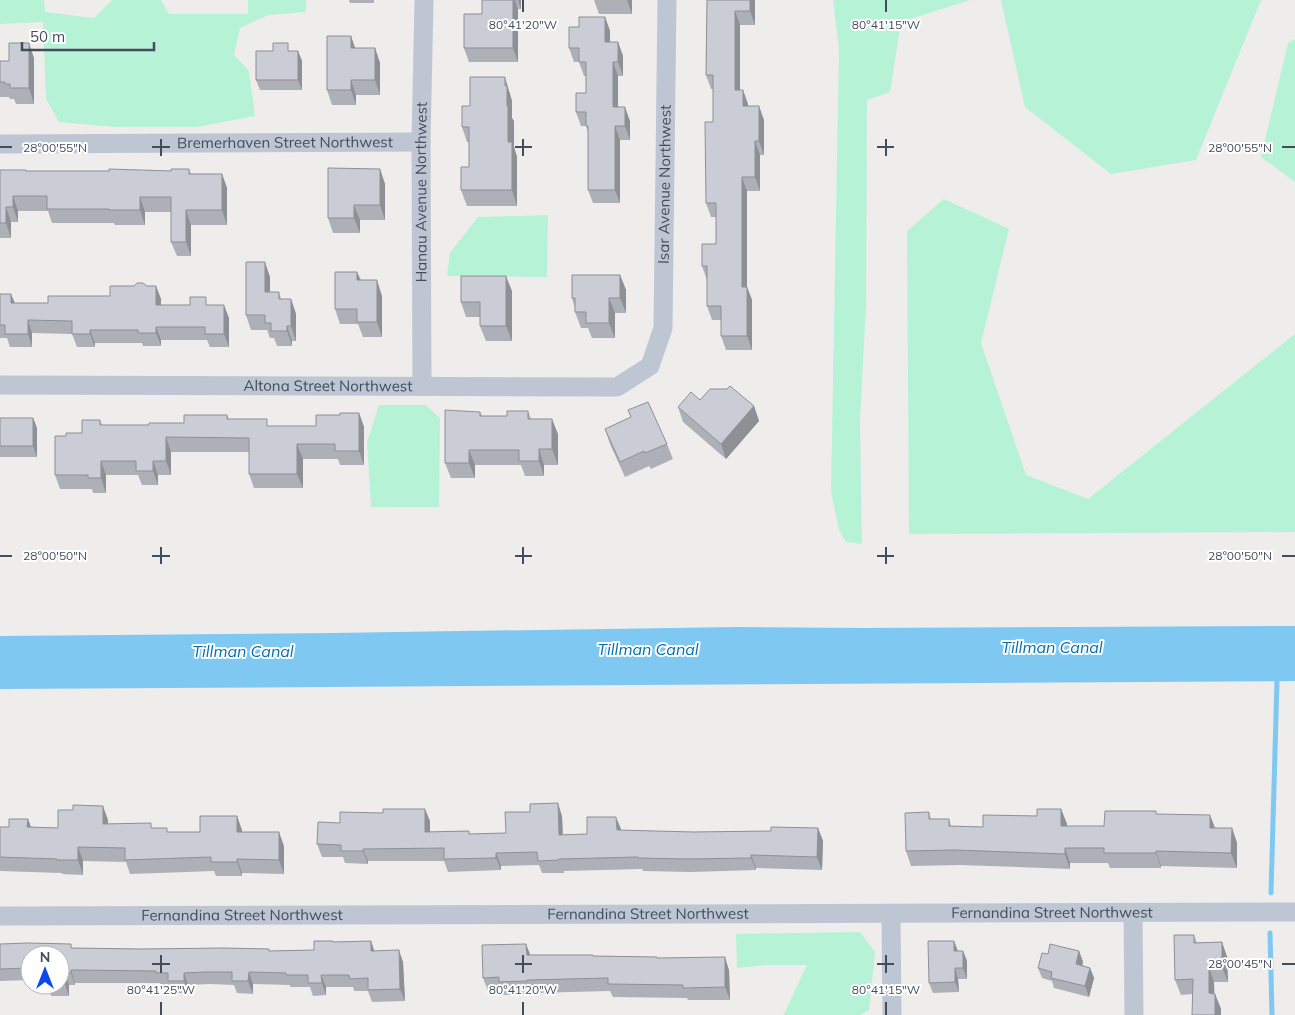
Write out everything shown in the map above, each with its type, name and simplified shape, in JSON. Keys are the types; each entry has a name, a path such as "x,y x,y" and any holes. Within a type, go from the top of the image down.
{"street":[{"name":"Hanau Avenue Northwest","path":"422,386 421,142 424,0"},
{"name":"Isar Avenue Northwest","path":"650,366 663,328 667,0"},
{"name":"Bremerhaven Street Northwest","path":"0,144 421,142"},
{"name":"Altona Street Northwest","path":"0,385 617,387 650,366"},
{"name":"Fernandina Street Northwest","path":"0,916 1295,912"},
{"path":"1133,913 1134,1015"},
{"path":"891,914 892,1015"}],"green space":[{"path":"0,0 44,0 45,12 94,18 112,0 161,0 169,14 248,14 248,0 306,0 306,12 268,15 240,28 234,55 249,71 255,116 197,127 115,127 59,122 46,99 43,22 0,24"},
{"path":"833,0 970,0 901,22 890,92 867,100 866,306 860,420 862,544 846,542 839,530 831,492 839,49"},
{"path":"1001,0 1261,0 1196,160 1111,174 1025,107"},
{"path":"1295,39 1295,182 1261,157 1288,43"},
{"path":"944,199 1009,229 981,343 1026,475 1088,499 1295,334 1295,532 909,534 907,231"},
{"path":"548,215 547,277 447,276 450,253 478,217"},
{"path":"379,405 426,405 440,418 439,507 371,507 367,442"},
{"path":"860,932 875,952 869,1010 860,1015 782,1015 807,965 766,965 737,968 736,934"}],"water":[{"name":"Tillman Canal","path":"1295,626 1295,681 0,689 0,636 738,627"}],"building":[{"path":"482,0 513,0 513,48 464,48 464,14 482,14"},
{"path":"707,0 750,0 750,11 735,11 735,90 743,90 743,106 759,106 759,141 755,141 755,177 742,177 742,287 747,287 747,336 721,336 721,306 707,306 707,266 702,266 702,244 716,244 716,203 706,203 705,122 713,122 713,75 706,75"},
{"path":"579,17 605,17 605,42 618,42 618,62 613,62 613,107 625,107 625,126 615,126 615,190 588,190 588,126 586,126 586,112 576,112 576,93 586,93 586,62 579,62 579,48 569,48 569,27 579,27"},
{"path":"327,36 351,36 351,48 375,48 375,80 351,80 351,90 327,90"},
{"path":"9,43 29,43 29,88 10,88 10,84 0,82 0,61 9,61"},
{"path":"273,43 288,43 288,51 298,51 298,80 256,80 256,51 273,51"},
{"path":"470,77 505,77 508,106 508,142 512,142 512,190 461,190 461,167 469,167 469,127 462,127 462,106 470,106"},
{"path":"328,168 380,169 380,205 354,205 354,218 328,218"},
{"path":"109,169 171,171 171,169 189,169 189,174 222,174 222,210 186,210 186,242 171,242 171,197 140,197 140,210 109,210 47,209 47,196 13,196 13,207 6,207 6,223 0,223 0,170 109,171"},
{"path":"246,262 265,262 265,292 279,292 279,299 291,299 291,326 287,326 287,331 271,331 271,323 265,323 265,315 246,315"},
{"path":"335,272 357,272 357,280 377,280 377,322 357,322 357,309 335,309"},
{"path":"572,275 620,275 620,298 609,298 609,323 586,323 586,312 575,312 575,298 572,298"},
{"path":"461,276 506,276 506,326 480,326 480,302 461,302"},
{"path":"137,283 156,286 156,305 190,305 190,297 206,297 206,305 224,305 224,334 205,334 205,327 156,327 156,333 138,333 138,330 90,330 90,334 72,334 72,321 28,320 28,334 5,334 5,325 0,325 0,294 11,294 11,303 48,303 48,296 110,296 110,286 134,286"},
{"path":"730,386 754,406 721,444 678,407 691,392 700,400 710,389 727,389"},
{"path":"648,402 667,444 645,453 644,451 620,462 605,429 631,417 628,410"},
{"path":"445,410 480,412 480,416 507,416 507,411 528,411 528,419 552,419 552,449 539,449 539,461 519,461 519,450 469,450 469,463 445,463"},
{"path":"340,413 359,413 359,451 335,451 335,444 297,444 297,474 249,474 249,438 166,437 166,461 153,461 153,471 136,471 136,461 101,461 101,478 88,478 88,475 55,475 55,436 66,436 66,433 82,433 82,420 100,420 100,425 149,425 149,423 184,423 184,415 227,415 227,419 267,419 267,426 316,426 316,415 340,415"},
{"path":"0,418 33,418 33,446 0,446"},
{"path":"558,803 559,835 587,834 587,817 616,817 617,830 693,832 771,831 771,827 818,828 817,857 751,855 751,858 687,859 638,857 538,861 537,852 496,853 496,858 444,859 444,848 341,851 341,845 317,844 318,822 340,823 340,812 383,813 383,809 425,809 425,832 469,831 469,834 506,833 505,812 530,812 530,804"},
{"path":"73,805 103,806 103,824 151,823 151,828 167,828 167,832 200,832 200,816 237,816 237,832 279,832 279,860 237,859 237,862 211,862 211,857 125,860 125,848 78,847 78,860 0,857 0,827 9,827 9,819 28,819 27,827 58,828 58,810 73,810"},
{"path":"1037,809 1061,809 1061,826 1104,826 1105,811 1156,811 1156,814 1210,815 1210,828 1232,828 1231,853 1156,851 1156,853 1104,853 1104,848 1065,848 1065,854 955,850 906,851 905,813 929,812 929,819 949,819 949,826 983,827 983,815 1037,816"},
{"path":"1174,935 1194,935 1194,943 1222,942 1222,967 1209,967 1209,993 1215,994 1215,1015 1192,1015 1193,979 1175,980"},
{"path":"314,941 371,941 371,951 399,950 400,989 368,990 368,978 350,979 349,975 321,975 322,983 308,983 308,975 286,975 286,973 249,972 248,981 232,981 232,972 184,973 184,981 168,981 168,973 156,973 156,971 71,970 70,973 70,945 20,945 20,968 0,969 0,944 71,944 71,948 314,950"},
{"path":"928,941 954,941 954,951 963,951 963,968 955,968 955,982 929,983"},
{"path":"526,944 527,955 593,955 657,958 725,957 725,987 683,988 683,985 608,984 608,978 499,982 499,977 483,978 482,945"},
{"path":"1050,944 1079,951 1076,964 1090,968 1085,986 1051,978 1052,972 1038,968 1042,953 1048,954"}],"waterway":[{"path":"1271,893 1277,681 1280,674"},
{"path":"1270,933 1272,1015"}]}
